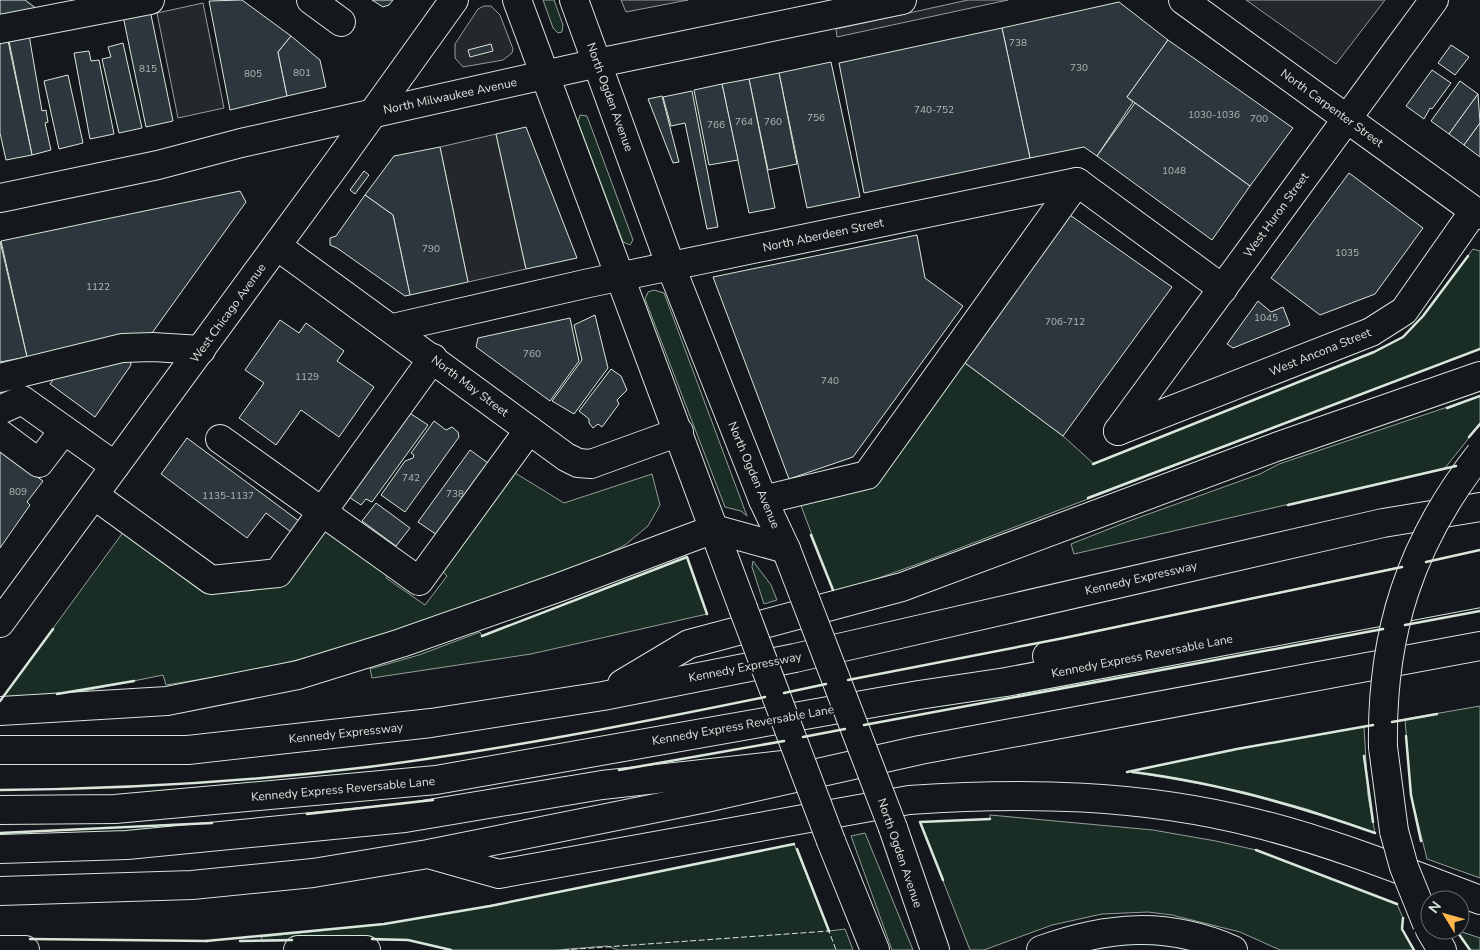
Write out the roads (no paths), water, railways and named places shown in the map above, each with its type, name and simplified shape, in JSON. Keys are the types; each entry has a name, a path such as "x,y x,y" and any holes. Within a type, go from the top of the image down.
{"main road":[{"path":"37,0 61,18"},
{"path":"0,29 150,0"},
{"path":"311,0 341,22"},
{"name":"West Chicago Avenue","path":"0,623 374,113 454,0"},
{"path":"517,0 743,608 831,841 875,950"},
{"name":"North Ogden Avenue","path":"574,0 671,267 763,500 786,549 893,828 935,950"},
{"name":"North Carpenter Street","path":"1183,0 1477,213"},
{"name":"West Huron Street","path":"1118,431 1434,0"},
{"name":"North Milwaukee Avenue","path":"0,198 158,165 241,143 598,63 893,1"},
{"path":"763,500 867,475 1077,182 1222,289"},
{"name":"North Aberdeen Street","path":"392,328 619,277 1077,182"},
{"name":"West Ancona Street","path":"1118,431 1372,332 1390,322 1404,311 1477,213"},
{"name":"North May Street","path":"277,246 392,328 566,457 578,463 591,464 679,432"},
{"path":"0,378 122,348 153,347 201,350"},
{"path":"94,495 211,580 278,573 433,358"},
{"path":"603,696 689,644 902,587 1276,447 1480,376"},
{"path":"0,410 22,400 115,466"},
{"path":"0,434 40,463 64,430"},
{"path":"220,439 419,581 529,430"},
{"path":"1420,906 1407,875 1394,831 1383,747 1385,674 1392,636 1402,601 1427,534 1457,483 1480,454"},
{"name":"Kennedy Expressway","path":"0,750 188,750 431,724 603,696 795,658 1382,523 1480,507"},
{"path":"0,711 167,701 298,676 400,643 551,590 714,528 786,549"},
{"path":"919,695 998,666 1480,564"},
{"name":"Kennedy Express Reversable Lane","path":"0,810 115,809 436,780 919,695 1006,682 1480,593"},
{"path":"0,891 192,885 313,873 428,854 706,798 920,750 1480,646"},
{"path":"0,849 127,845 405,818 602,785 920,750"},
{"path":"428,854 499,874 909,800 974,795 1059,795 1158,804 1255,823 1369,858 1480,900"},
{"path":"1041,950 1102,932 1150,930 1184,933 1233,950"},
{"path":"0,950 25,950"},
{"path":"298,950 366,950"}]}
